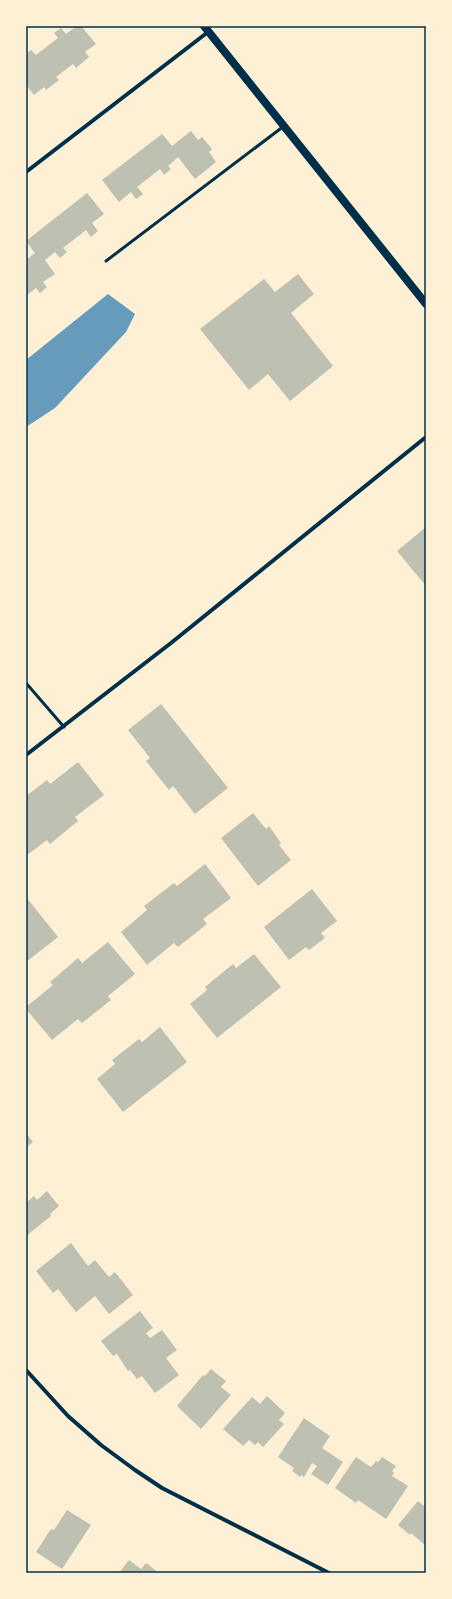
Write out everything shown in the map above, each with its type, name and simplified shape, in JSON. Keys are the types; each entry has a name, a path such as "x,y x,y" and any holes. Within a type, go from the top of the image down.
{"main road":[{"path":"206,29 426,304"}],"street":[{"path":"26,172 206,29"},
{"path":"26,755 171,643 426,437"},
{"path":"26,1370 68,1416 101,1445 135,1470 162,1488 329,1573"}],"lane":[{"path":"106,261 284,126"},
{"path":"26,683 64,727"}],"water":[{"path":"108,294 135,314 126,332 55,408 26,427 26,360"}],"building":[{"path":"73,26 84,26 82,27 96,44 85,52 89,57 76,68 73,64 56,77 59,80 46,90 44,87 34,95 26,85 26,54 31,50 36,55 58,38 54,33 61,28 66,34 74,28"},
{"path":"191,131 198,140 202,137 212,149 209,152 216,162 195,179 178,157 168,166 171,169 164,175 160,169 137,187 143,194 136,199 131,192 119,202 102,180 162,134 172,146"},
{"path":"87,193 104,214 92,223 98,231 91,237 86,230 63,248 67,252 60,258 55,252 45,260 55,274 43,282 47,287 40,293 36,288 26,296 26,260 35,253 26,241"},
{"path":"298,274 314,294 291,313 333,366 290,401 268,374 249,390 200,329 264,279 275,292"},
{"path":"426,527 426,586 397,551"},
{"path":"161,704 228,788 195,814 173,786 169,790 146,761 150,758 128,730"},
{"path":"78,762 104,795 75,817 78,821 50,844 47,840 26,856 26,796 47,780 50,784"},
{"path":"253,813 266,829 269,826 281,843 279,845 291,860 258,886 221,838"},
{"path":"205,864 231,898 203,919 207,924 178,947 174,943 147,965 121,932 147,910 144,906 174,883 177,886"},
{"path":"312,889 337,921 321,933 325,938 309,950 306,947 289,960 264,927"},
{"path":"26,897 58,937 26,962"},
{"path":"108,942 135,974 108,996 111,1000 82,1023 78,1019 52,1040 26,1009 26,1007 53,985 50,982 78,958 82,963"},
{"path":"254,954 281,987 217,1038 190,1004 207,990 205,987 233,964 236,968"},
{"path":"160,1027 187,1062 123,1112 97,1079 115,1064 112,1060 139,1039 142,1042"},
{"path":"26,1133 33,1142 26,1148"},
{"path":"47,1191 59,1206 50,1214 51,1216 26,1236 26,1203 34,1196 37,1200"},
{"path":"71,1243 88,1266 95,1260 109,1277 115,1272 133,1295 109,1314 95,1296 76,1312 58,1289 53,1293 36,1271"},
{"path":"140,1311 153,1328 146,1333 150,1338 162,1330 177,1350 166,1358 179,1375 155,1393 142,1376 137,1379 130,1370 128,1371 117,1354 113,1356 101,1341"},
{"path":"211,1369 226,1381 221,1387 231,1395 201,1429 177,1406 203,1375 205,1376"},
{"path":"267,1396 285,1413 279,1420 284,1424 263,1447 258,1442 255,1445 249,1440 243,1446 223,1429 252,1397 260,1404"},
{"path":"304,1418 330,1436 322,1448 343,1462 328,1485 311,1474 317,1466 312,1463 304,1477 301,1475 300,1477 292,1471 294,1468 278,1457"},
{"path":"356,1457 371,1467 382,1457 396,1466 392,1471 394,1473 392,1476 408,1486 386,1519 358,1500 356,1503 335,1488"},
{"path":"418,1501 426,1508 426,1546 411,1533 410,1535 398,1525"},
{"path":"67,1510 91,1525 62,1569 36,1552 51,1529 54,1530"},
{"path":"129,1560 141,1569 146,1563 159,1573 119,1573"}]}
